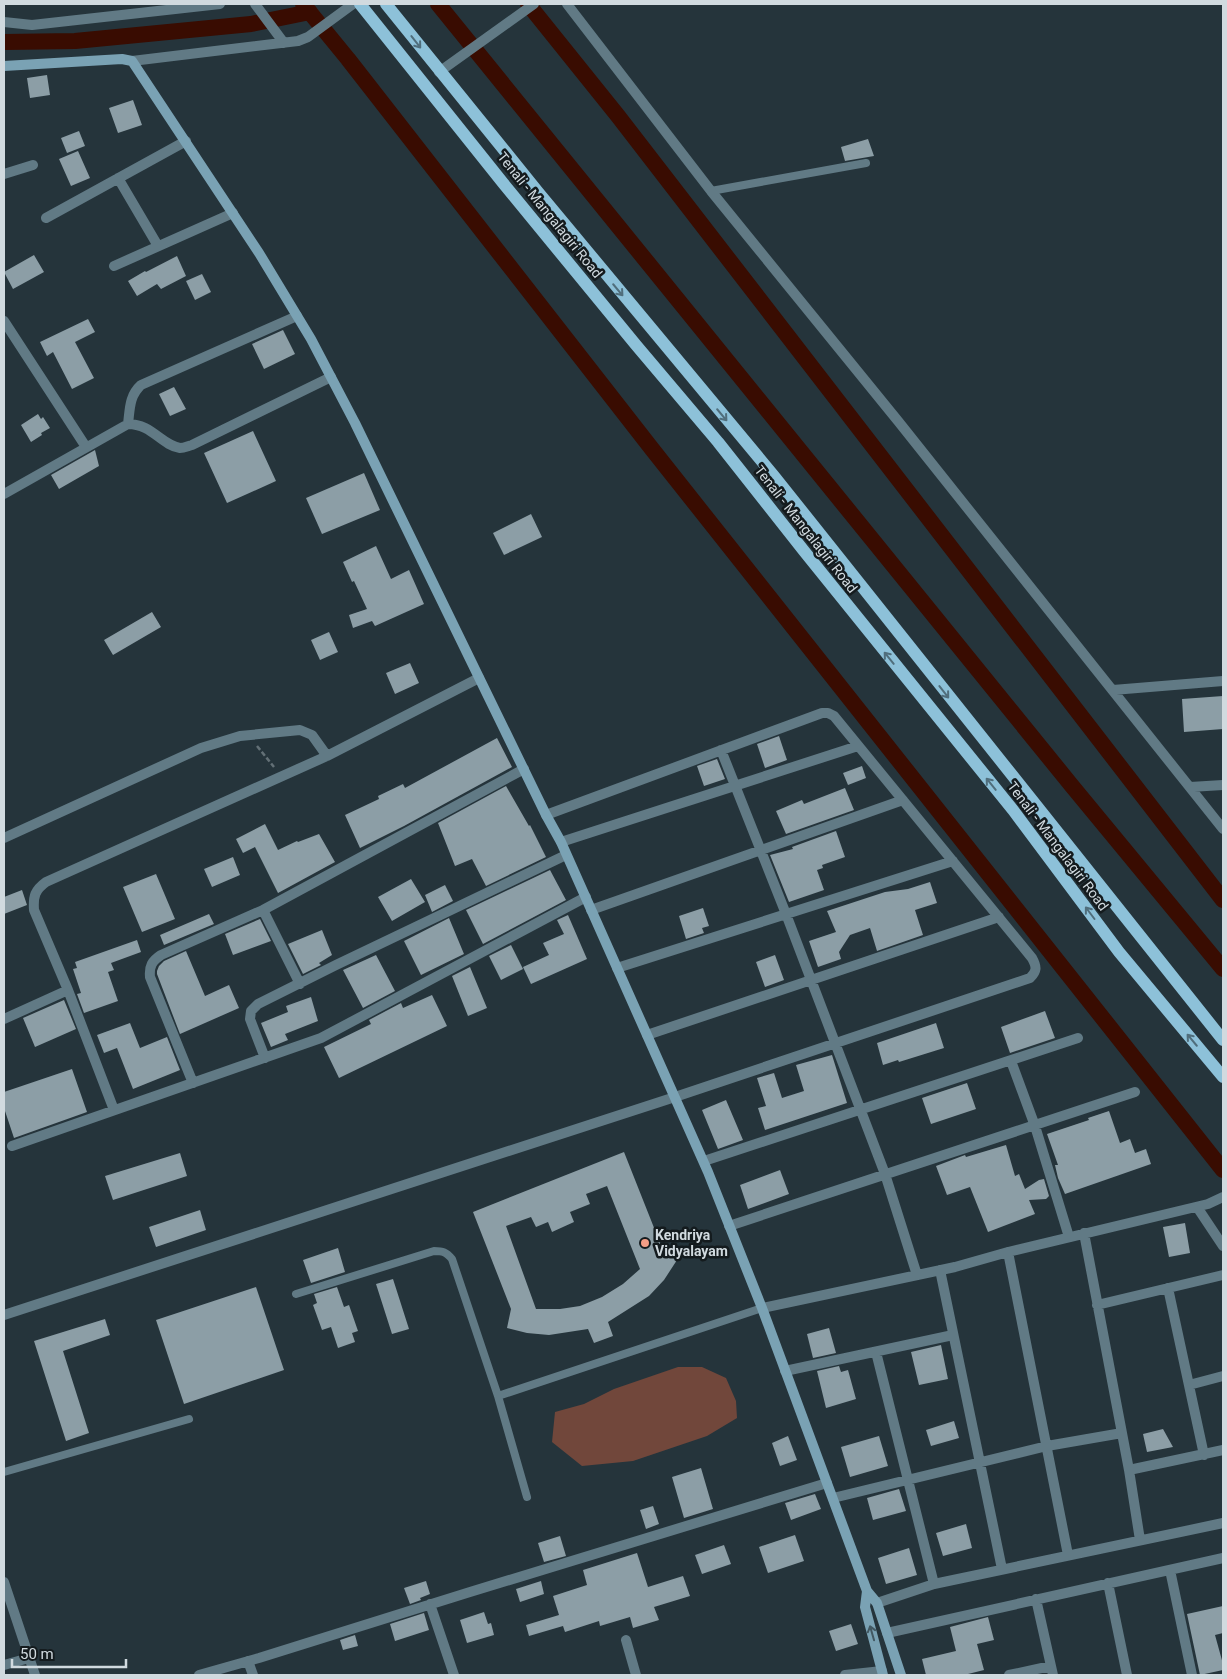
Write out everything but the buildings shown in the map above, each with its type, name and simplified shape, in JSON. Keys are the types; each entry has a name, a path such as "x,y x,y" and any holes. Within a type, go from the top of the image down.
{"main road":[{"name":"Tenali - Mangalagiri Road","path":"360,4 503,183 718,442 1012,810 1119,952 1223,1077"},
{"path":"386,4 439,72 597,265 779,483 1223,1040"},
{"path":"4,66 122,59 132,61 233,213 297,316 355,423 546,815 561,842 704,1161 762,1308 867,1591 878,1603 901,1675"},
{"path":"867,1591 865,1607 882,1673"}],"street":[{"path":"4,22 32,25 220,4"},
{"path":"255,4 284,43"},
{"path":"132,61 298,41 308,37 353,4"},
{"path":"439,72 534,4"},
{"path":"567,4 711,190 1223,829"},
{"path":"46,218 186,141"},
{"path":"4,174 33,165"},
{"path":"118,178 158,246"},
{"path":"114,266 233,213"},
{"path":"128,424 131,399 141,385 297,316"},
{"path":"4,321 86,447"},
{"path":"4,494 128,424 144,426 174,446 182,448 192,445 331,377"},
{"path":"114,1110 68,990 34,910 33,899 36,889 46,882 328,756 479,678"},
{"path":"1113,690 1223,681"},
{"path":"4,1315 836,1044 1030,978 1036,972 1036,965 999,917 834,716 828,713 822,713 546,815"},
{"path":"4,838 210,744 248,734 307,731 328,756"},
{"path":"561,842 858,746"},
{"path":"721,750 885,1174 917,1275"},
{"path":"193,1083 150,978 149,969 153,960 263,910 524,769"},
{"path":"1190,787 1223,785"},
{"path":"591,910 902,800"},
{"path":"265,1058 250,1019 251,1011 258,1004 566,855"},
{"path":"617,968 953,861"},
{"path":"12,1146 321,1038 586,897"},
{"path":"263,910 300,984"},
{"path":"647,1035 999,917"},
{"path":"4,1019 68,990"},
{"path":"704,1161 1078,1038"},
{"path":"1011,1061 1035,1126 1070,1236"},
{"path":"729,1226 1135,1092"},
{"path":"762,1308 940,1270 1070,1236 1197,1207 1223,1197"},
{"path":"1197,1207 1223,1246"},
{"path":"1084,1233 1129,1470 1140,1540"},
{"path":"1008,1252 1068,1555"},
{"path":"940,1270 1002,1569"},
{"path":"1098,1305 1223,1275"},
{"path":"1168,1288 1204,1455"},
{"path":"785,1371 953,1335"},
{"path":"876,1352 934,1584"},
{"path":"1189,1385 1223,1376"},
{"path":"833,1498 1046,1446 1122,1433"},
{"path":"1129,1470 1223,1450"},
{"path":"199,1675 248,1662 430,1604 827,1483"},
{"path":"878,1603 934,1584 1223,1523"},
{"path":"887,1633 1223,1558"},
{"path":"1170,1570 1192,1675"},
{"path":"4,1582 35,1675"},
{"path":"1108,1583 1127,1675"},
{"path":"1009,1675 1052,1671 1036,1599"},
{"path":"430,1604 454,1675"},
{"path":"626,1640 636,1675"},
{"path":"4,1665 29,1658"},
{"path":"248,1662 252,1674"},
{"path":"845,1675 882,1673"}],"lane":[{"path":"711,190 866,163"},
{"path":"296,1294 434,1252 442,1251 448,1254 452,1259 498,1396 527,1497"},
{"path":"498,1396 762,1308"},
{"path":"4,1472 189,1419"}],"path":[{"path":"248,734 281,776"}],"shaded area":[{"path":"678,1367 702,1367 726,1378 736,1401 737,1418 707,1436 633,1461 582,1466 552,1442 555,1412 584,1404 614,1389"}],"waterway":[{"path":"303,4 652,449 1223,1170"},
{"path":"438,4 1072,786 1223,969"},
{"path":"528,4 618,116 1223,900"},
{"path":"4,42 75,41 251,24 310,12"}],"place":[{"name":"Kendriya Vidyalayam","path":"645,1243"}]}
